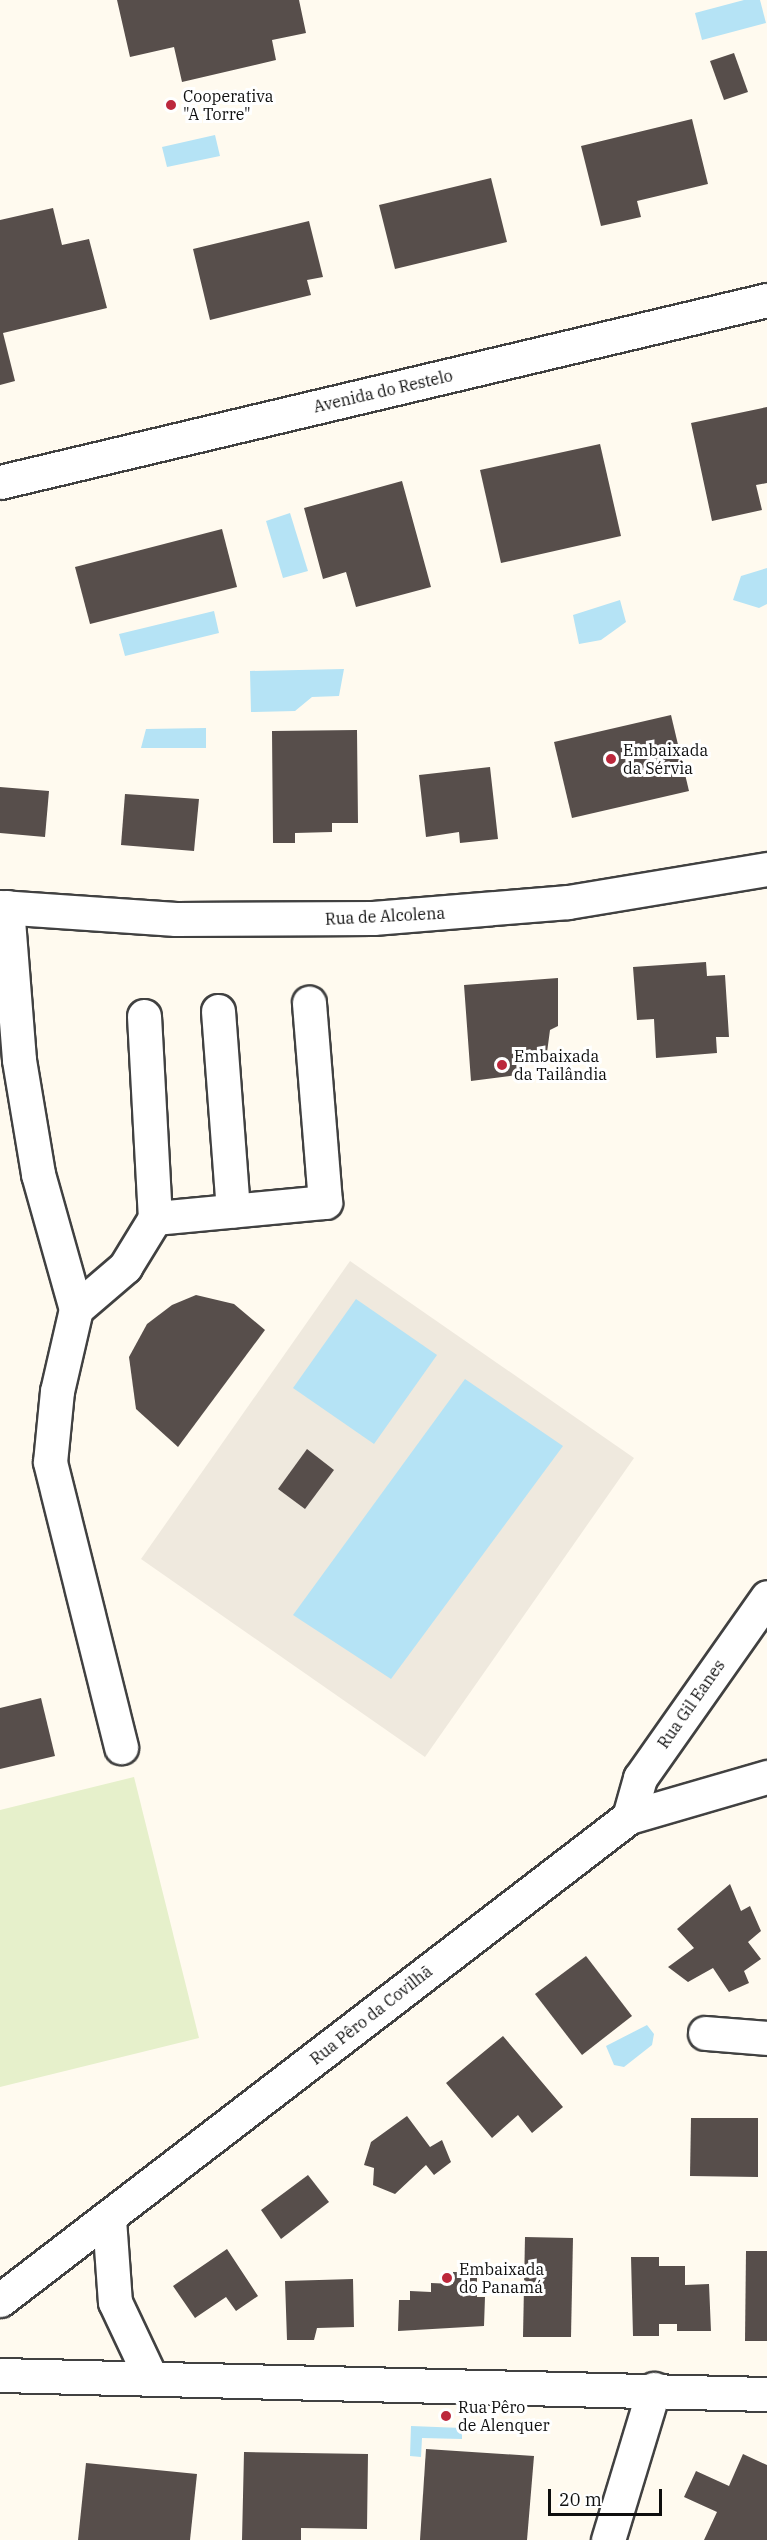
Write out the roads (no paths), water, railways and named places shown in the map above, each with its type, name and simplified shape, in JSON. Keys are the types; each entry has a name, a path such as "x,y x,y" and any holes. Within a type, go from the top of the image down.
{"street":[{"name":"Avenida do Restelo","path":"0,482 767,300"},
{"name":"Rua de Alcolena","path":"4,907 176,919 373,918 568,902 767,869"},
{"path":"4,907 19,1060 38,1174 76,1309 57,1391 50,1462 121,1747"},
{"path":"155,1218 325,1202 309,1003"},
{"path":"218,1011 232,1210"},
{"path":"76,1309 125,1267 155,1218 144,1016"},
{"name":"Rua Gil Eanes","path":"628,1817 640,1778 767,1597"},
{"name":"Rua Pêro da Covilhã","path":"0,2300 628,1817 767,1777"},
{"path":"705,2033 767,2038"},
{"path":"109,2218 115,2302 151,2378"},
{"path":"0,2375 654,2389 767,2394"},
{"path":"608,2540 654,2389"}],"water":[{"path":"744,0 760,0 766,23 702,40 695,13"},
{"path":"215,135 220,156 167,167 162,147"},
{"path":"290,513 308,571 283,578 266,521"},
{"path":"767,568 767,604 759,608 733,600 741,576"},
{"path":"620,600 626,622 601,640 579,644 573,615"},
{"path":"214,611 219,633 125,656 119,634"},
{"path":"344,669 339,696 312,697 295,711 251,712 250,671"},
{"path":"206,728 206,748 141,748 146,729"},
{"path":"356,1299 437,1355 374,1444 293,1388"},
{"path":"465,1379 563,1446 391,1679 293,1615"},
{"path":"647,2025 654,2034 652,2045 624,2067 614,2065 606,2046"},
{"path":"411,2426 462,2428 462,2439 422,2438 421,2457 410,2456"}],"place":[{"name":"Cooperativa \"A Torre\"","path":"171,105"},
{"name":"Embaixada da Sérvia","path":"611,759"},
{"name":"Embaixada da Tailândia","path":"502,1065"},
{"name":"Embaixada do Panamá","path":"447,2278"},
{"name":"Rua Pêro de Alenquer","path":"446,2416"}]}
